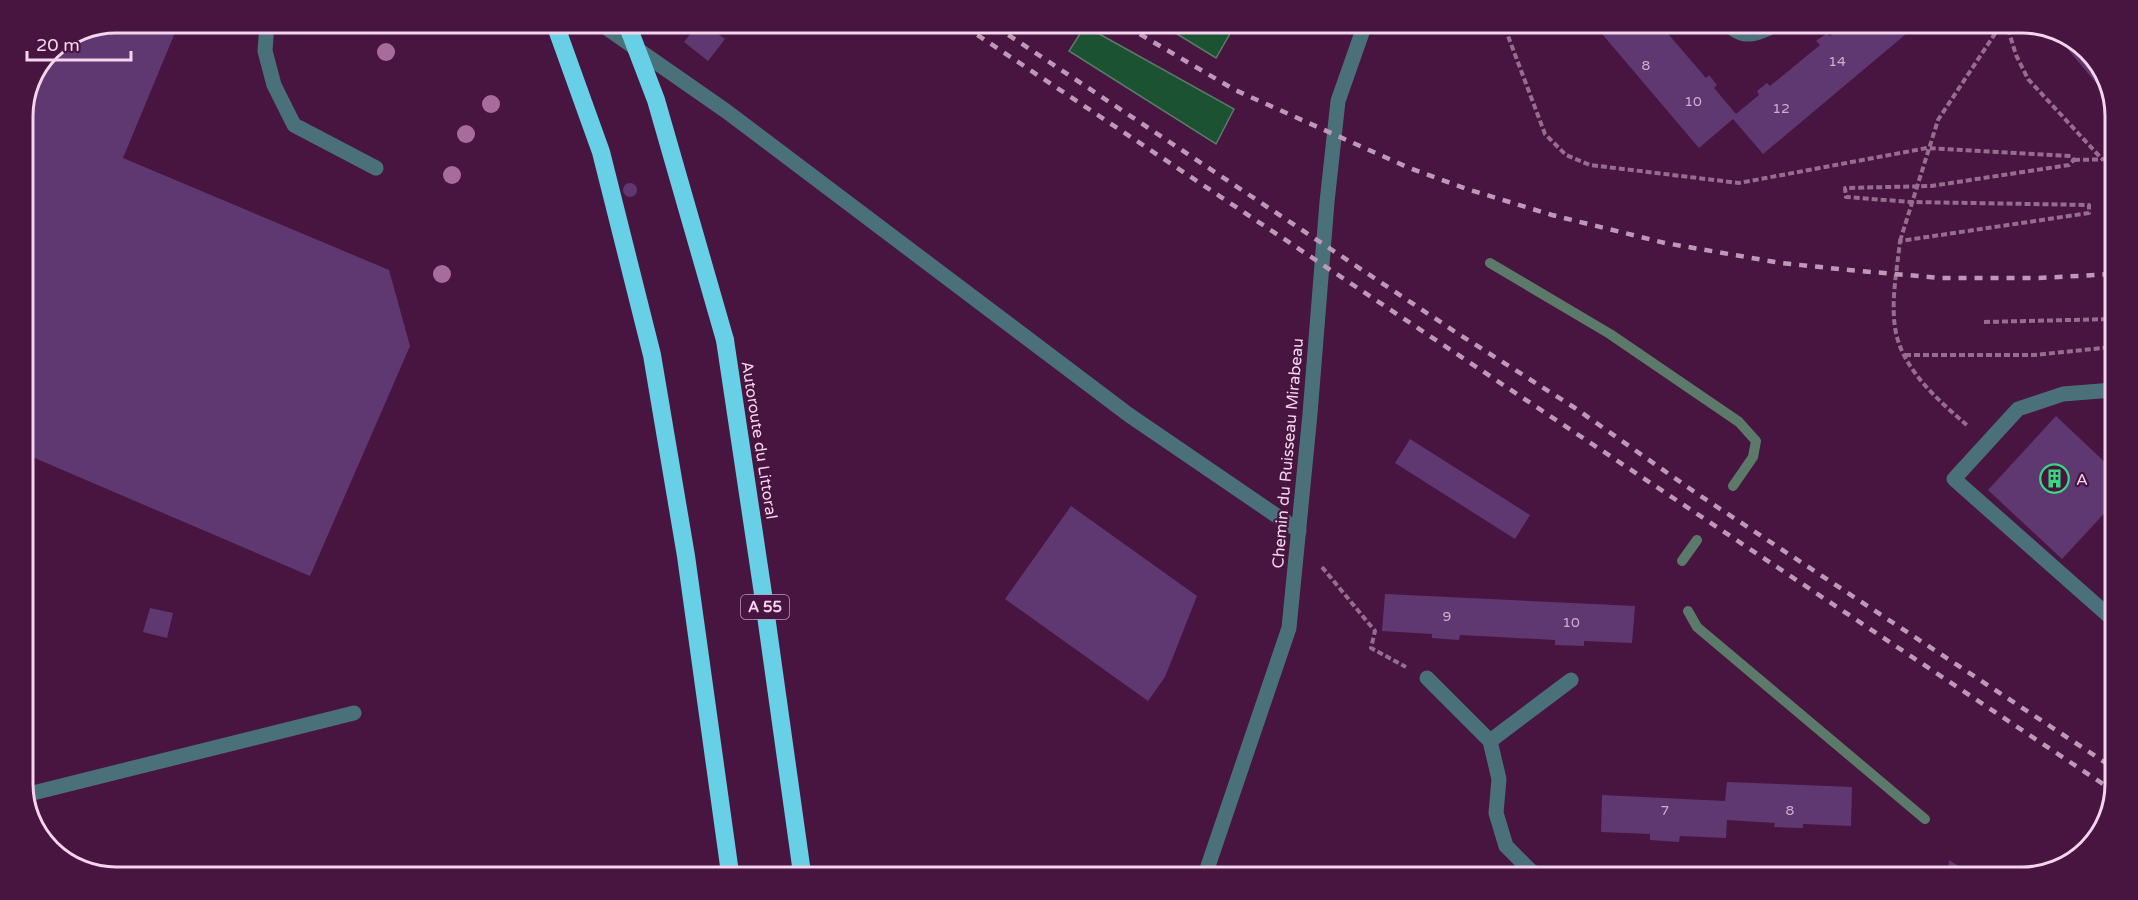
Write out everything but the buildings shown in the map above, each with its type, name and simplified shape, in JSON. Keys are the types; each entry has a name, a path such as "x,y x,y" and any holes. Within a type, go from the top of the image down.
{"highway":[{"path":"558,33 601,152 652,355 686,556 729,867"},
{"name":"Autoroute du Littoral","path":"630,33 656,100 725,340 762,586 800,867"}],"street":[{"path":"266,33 265,51 274,85 294,126 376,168"},
{"path":"614,33 726,111 1129,415 1299,531"},
{"name":"Chemin du Ruisseau Mirabeau","path":"1207,867 1289,628 1338,101 1362,33"},
{"path":"1740,33 1752,36 1758,33"},
{"path":"2105,391 2063,394 2018,409 1954,478 2105,613"},
{"path":"1427,678 1490,741 1499,779 1496,813 1506,846 1528,867"},
{"path":"1490,741 1571,680"},
{"path":"34,793 354,713"}],"path":[{"path":"1506,33 1545,134 1566,155 1590,165 1739,183 1928,148 2071,156 2074,160"},
{"path":"1987,442 1934,397 1904,355 1896,333 1894,306 1900,241 1938,120 1995,33"},
{"path":"2009,33 2016,55 2028,79 2102,159"},
{"path":"1900,241 2089,213 2089,204 1911,202 1846,197 1845,188 1931,186 2069,165 2074,160 2102,159"},
{"path":"1984,322 2105,320"},
{"path":"1904,355 2034,355 2105,348"},
{"path":"1327,575 1375,631 1371,648 1427,678"}],"shaded area":[{"path":"1081,33 1098,33 1234,109 1216,144 1069,51"},
{"path":"1175,33 1230,33 1216,58"}],"waterway":[{"path":"1490,263 1610,334 1739,422 1756,441 1753,457 1733,486"},
{"path":"1682,561 1697,540"},
{"path":"1688,611 1697,627 1925,819"}],"railway":[{"path":"975,33 2105,785"},
{"path":"1006,33 1457,333 1575,408 1696,493 2105,762"},
{"path":"1138,33 1235,90 1407,167 1467,189 1552,215 1665,243 1781,263 1941,278 2039,278 2105,274"}],"place":[{"name":"A","path":"2055,479"}]}
